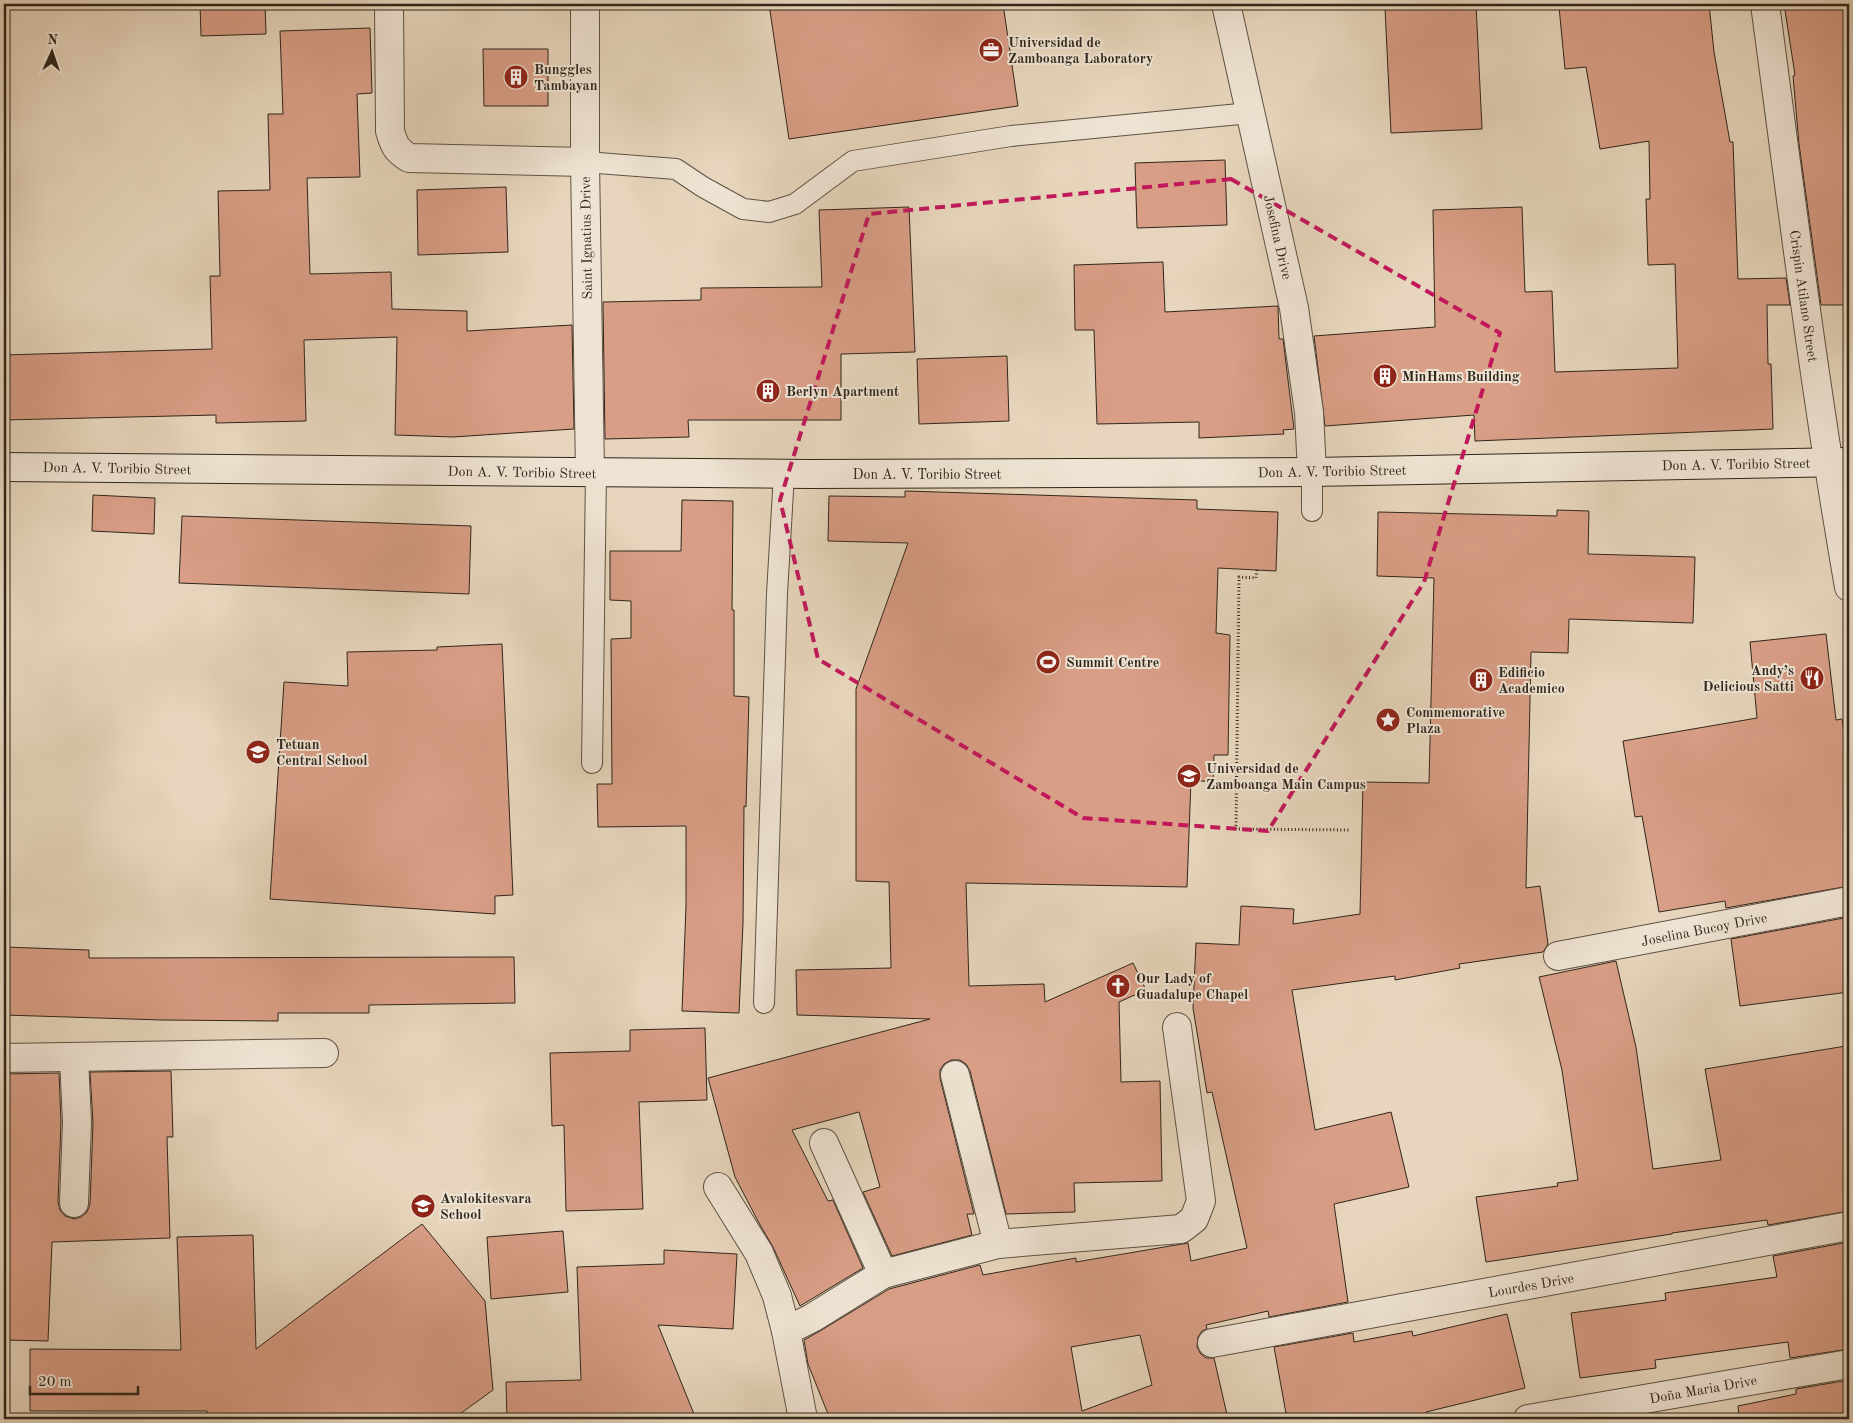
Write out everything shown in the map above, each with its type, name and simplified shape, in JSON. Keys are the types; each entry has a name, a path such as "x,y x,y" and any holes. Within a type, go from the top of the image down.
{"street":[{"path":"389,4 390,131 395,147 402,153 409,158 585,162"},
{"name":"Saint Ignatius Drive","path":"585,4 585,162 593,473"},
{"name":"Josefina Drive","path":"1226,4 1294,308 1309,412 1312,472"},
{"name":"Crispin Atilano Street","path":"1765,4 1791,210 1838,462 1849,586"},
{"name":"Don A. V. Toribio Street","path":"4,467 784,474 1312,472 1838,462"},
{"name":"Joselina Bucoy Drive","path":"1558,956 1849,901"},
{"path":"786,1331 812,1318 883,1274 998,1244 1181,1229 1194,1219 1200,1201 1177,1027"},
{"path":"4,1058 324,1053"},
{"path":"74,1058 77,1122 74,1204"},
{"path":"956,1075 998,1244"},
{"path":"824,1143 883,1274"},
{"path":"718,1187 759,1253 777,1296 786,1331 803,1419"},
{"name":"Lourdes Drive","path":"1212,1344 1849,1226"},
{"name":"Doña Maria Drive","path":"1528,1419 1849,1364"}],"lane":[{"path":"585,162 676,169 703,187 743,209 769,212 795,204 854,161 1011,136 1250,113"},
{"path":"1312,472 1312,511"},
{"path":"592,763 593,473"},
{"path":"764,1003 776,614 784,474"}],"path":[{"path":"1257,570 1256,578 1239,577 1236,829 1349,830"}],"highlighted area":[{"path":"1231,179 1500,333 1424,582 1268,831 1083,818 818,659 780,500 869,214"}],"building":[{"path":"200,4 265,4 266,34 201,36"},
{"path":"769,4 1003,4 1018,106 789,139"},
{"path":"1476,4 1482,129 1391,133 1385,8"},
{"path":"1589,4 1709,4 1714,52 1730,142 1733,142 1738,279 1786,278 1790,305 1767,305 1768,364 1771,364 1773,429 1475,441 1474,415 1325,426 1314,336 1435,327 1433,210 1522,207 1525,292 1552,291 1555,372 1678,368 1675,264 1648,265 1646,199 1650,199 1649,141 1600,149 1586,67 1565,69 1559,7"},
{"path":"1784,4 1849,4 1849,305 1821,305 1799,144 1793,76 1795,75"},
{"path":"370,28 372,93 357,94 360,177 307,178 310,274 391,272 392,309 467,311 467,331 572,325 574,429 453,437 395,435 397,337 304,340 306,421 216,423 216,415 4,420 4,355 212,349 210,276 220,276 218,191 270,190 268,114 283,114 280,31"},
{"name":"Bunggles Tambayan","path":"483,49 548,49 548,106 484,106"},
{"path":"1225,160 1227,225 1137,228 1135,163"},
{"path":"506,187 508,252 418,255 417,190"},
{"path":"909,207 915,352 841,354 841,420 688,420 689,437 605,439 603,302 701,300 701,288 822,287 819,210"},
{"path":"1163,262 1165,312 1278,306 1279,339 1283,339 1294,429 1283,430 1284,434 1199,438 1199,422 1097,424 1094,330 1075,330 1074,265"},
{"path":"1007,356 1009,421 919,424 917,359"},
{"path":"905,491 1197,500 1197,509 1278,512 1276,571 1218,568 1216,633 1230,635 1228,755 1214,755 1213,782 1191,780 1187,887 966,883 969,986 1044,984 1045,1002 1133,963 1146,990 1119,1002 1121,1082 1160,1081 1162,1181 1074,1183 1075,1212 1006,1214 970,1071 966,1064 960,1060 951,1060 944,1064 940,1070 940,1078 974,1214 967,1214 972,1235 892,1256 863,1192 880,1187 859,1112 792,1130 828,1201 833,1200 863,1268 800,1306 773,1247 735,1177 708,1078 930,1019 797,1015 796,970 891,968 889,882 856,881 856,689 908,543 828,541 829,496 905,497"},
{"path":"93,495 155,498 154,534 92,531"},
{"path":"682,500 733,501 732,610 734,610 734,696 749,697 746,807 744,806 743,923 739,1013 682,1011 686,906 686,826 598,827 597,784 612,784 611,639 631,638 631,601 610,600 610,551 681,551"},
{"path":"1557,510 1589,511 1588,554 1695,557 1693,623 1569,619 1568,653 1531,652 1526,888 1540,886 1548,944 1543,952 1459,964 1460,968 1395,980 1395,976 1292,990 1315,1130 1391,1112 1409,1187 1334,1204 1348,1302 1269,1317 1268,1311 1206,1325 1207,1329 1202,1331 1198,1337 1197,1346 1200,1353 1206,1358 1214,1358 1228,1419 830,1419 808,1364 804,1340 889,1289 980,1265 983,1275 1076,1258 1076,1262 1188,1243 1191,1261 1247,1248 1212,1092 1207,1093 1193,1008 1196,943 1239,945 1241,906 1294,909 1293,924 1360,914 1363,782 1429,783 1434,578 1377,576 1378,512 1557,516","holes":["1140,1335 1152,1385 1082,1411 1071,1347"]},
{"path":"182,516 471,526 469,594 179,583"},
{"path":"1826,634 1836,720 1842,719 1849,762 1849,886 1726,908 1725,901 1659,912 1642,816 1635,817 1623,741 1757,718 1750,642"},
{"path":"502,644 513,895 495,896 495,914 270,899 284,682 348,686 347,652 437,650 437,647"},
{"path":"1849,917 1849,992 1740,1006 1731,939"},
{"path":"4,947 89,950 89,958 514,957 515,1003 369,1005 369,1013 278,1013 278,1021 162,1020 4,1015"},
{"path":"1616,961 1636,1047 1653,1169 1721,1160 1705,1069 1846,1046 1849,1065 1849,1211 1768,1225 1767,1220 1672,1233 1486,1262 1476,1197 1558,1186 1557,1183 1578,1180 1562,1070 1539,977"},
{"path":"705,1028 707,1100 639,1102 643,1209 566,1211 564,1125 552,1126 550,1053 630,1051 630,1030"},
{"path":"171,1071 173,1137 167,1137 170,1238 52,1242 48,1341 4,1340 4,1074 59,1073 61,1122 58,1202 60,1210 65,1216 74,1219 81,1217 87,1212 90,1204 93,1123 90,1072"},
{"name":"Avalokitesvara School","path":"422,1224 485,1301 493,1390 453,1419 208,1419 207,1411 30,1411 30,1349 181,1350 177,1237 253,1235 256,1349"},
{"path":"563,1231 568,1292 491,1299 487,1237"},
{"path":"1849,1242 1849,1349 1790,1358 1788,1342 1655,1360 1656,1368 1580,1378 1571,1313 1666,1300 1665,1293 1777,1277 1773,1256"},
{"path":"664,1250 737,1254 733,1329 658,1325 696,1419 507,1419 506,1382 581,1380 577,1267 664,1264"},
{"path":"1507,1314 1525,1388 1426,1412 1427,1414 1397,1419 1287,1419 1274,1347 1353,1333 1354,1342 1412,1331 1413,1336"},
{"path":"1849,1380 1849,1419 1739,1419 1738,1406 1796,1394 1796,1389"}],"place":[{"name":"Universidad de Zamboanga Laboratory","path":"991,50"},
{"name":"Bunggles Tambayan","path":"516,77"},
{"name":"MinHams Building","path":"1385,376"},
{"name":"Berlyn Apartment","path":"768,391"},
{"name":"Summit Centre","path":"1048,662"},
{"name":"Andy’s Delicious Satti","path":"1812,678"},
{"name":"Edificio Academico","path":"1481,680"},
{"name":"Commemorative Plaza","path":"1388,720"},
{"name":"Tetuan Central School","path":"258,752"},
{"name":"Universidad de Zamboanga Main Campus","path":"1189,776"},
{"name":"Our Lady of Guadalupe Chapel","path":"1118,986"},
{"name":"Avalokitesvara School","path":"423,1206"}]}
